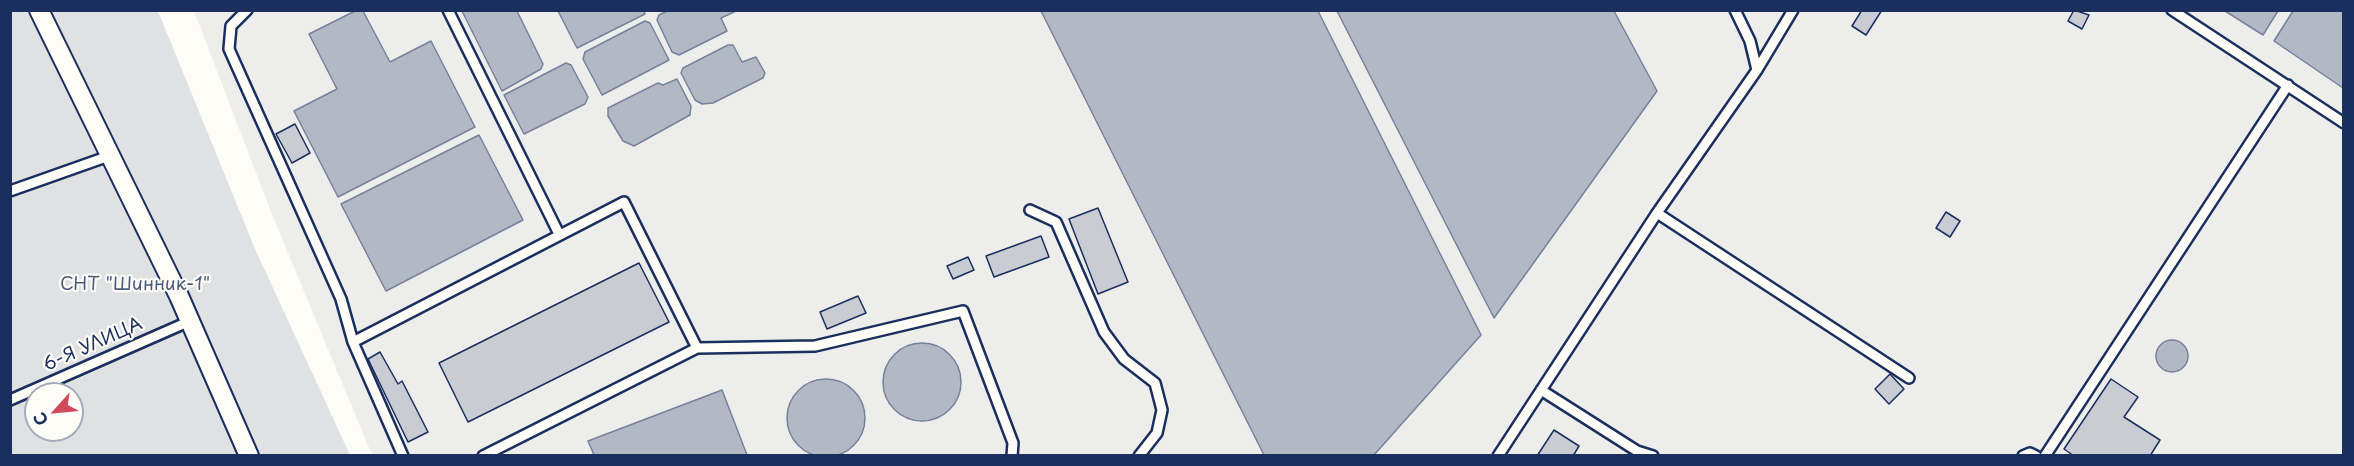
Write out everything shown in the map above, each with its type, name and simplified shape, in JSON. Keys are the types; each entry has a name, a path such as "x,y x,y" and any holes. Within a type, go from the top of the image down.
{"street":[{"path":"39,10 190,321 249,456"}],"lane":[{"path":"247,10 231,26 229,49 341,299 352,342 404,456"},
{"path":"448,10 559,234"},
{"path":"1735,10 1750,41 1757,70"},
{"path":"1498,456 1657,213 1757,70 1793,10"},
{"path":"2172,10 2343,123"},
{"path":"2045,456 2288,85"},
{"path":"10,191 109,156"},
{"path":"352,342 624,202 697,348"},
{"path":"1030,210 1056,222 1104,332 1124,359 1155,383 1162,410 1157,433 1139,456"},
{"path":"1657,213 1909,378"},
{"path":"483,456 697,348 815,346 963,311 1013,442 1012,456"},
{"name":"6-Я УЛИЦА","path":"10,400 190,321"},
{"path":"1541,390 1637,451 1653,456"},
{"path":"2023,456 2030,453 2036,456"}],"shaded area":[{"path":"736,10 721,18 727,31 679,55 672,52 657,20 659,15 667,11"},
{"path":"194,11 2343,11 2343,455 372,455 271,212"},
{"path":"355,11 363,11 390,62 431,41 475,127 338,197 294,111 337,89 309,34"},
{"path":"462,11 517,11 543,64 541,69 502,91"},
{"path":"558,11 644,11 645,14 577,48"},
{"path":"1041,11 1318,11 1481,335 1374,455 1264,455"},
{"path":"1337,11 1614,11 1657,91 1494,318"},
{"path":"2225,11 2278,11 2263,35"},
{"path":"2293,11 2343,11 2343,88 2274,41"},
{"path":"645,21 650,23 669,60 602,95 583,59 585,52"},
{"path":"728,45 733,45 742,62 756,57 765,73 763,78 713,103 702,104 695,100 681,73 683,68"},
{"path":"566,63 571,65 588,97 585,104 524,134 504,95"},
{"path":"677,79 691,106 690,115 634,146 623,141 608,116 608,108 658,83 663,85"},
{"path":"479,135 523,220 386,291 341,204"},
{"path":"2172,340 2183,345 2188,356 2183,367 2172,372 2161,367 2156,356 2161,345"},
{"path":"922,343 937,346 954,360 961,382 958,397 944,414 922,421 907,418 890,404 883,382 886,367 900,350"},
{"path":"826,379 841,382 858,396 865,418 862,433 848,450 826,457 811,454 794,440 787,418 790,403 804,386"},
{"path":"722,390 747,455 594,455 588,441"}],"green space":[{"name":"СНТ \"Шинник-1\"","path":"10,11 158,11 255,249 350,455 11,455"}],"building":[{"path":"1862,10 1882,10 1866,35 1852,26"},
{"path":"2074,10 2089,15 2082,29 2068,21"},
{"path":"295,124 310,153 292,163 276,134"},
{"path":"1098,208 1128,282 1098,294 1069,219"},
{"path":"1946,212 1960,221 1950,237 1936,228"},
{"path":"1041,236 1049,257 994,277 986,256"},
{"path":"968,257 974,270 953,279 947,266"},
{"path":"639,263 669,322 468,422 439,363"},
{"path":"858,296 866,313 827,329 820,312"},
{"path":"380,352 398,384 402,381 428,432 408,442 368,359"},
{"path":"1890,374 1904,389 1889,404 1875,389"},
{"path":"2111,379 2138,397 2124,417 2160,440 2150,456 2074,456 2064,449"},
{"path":"1554,430 1579,446 1573,456 1537,456"}]}
